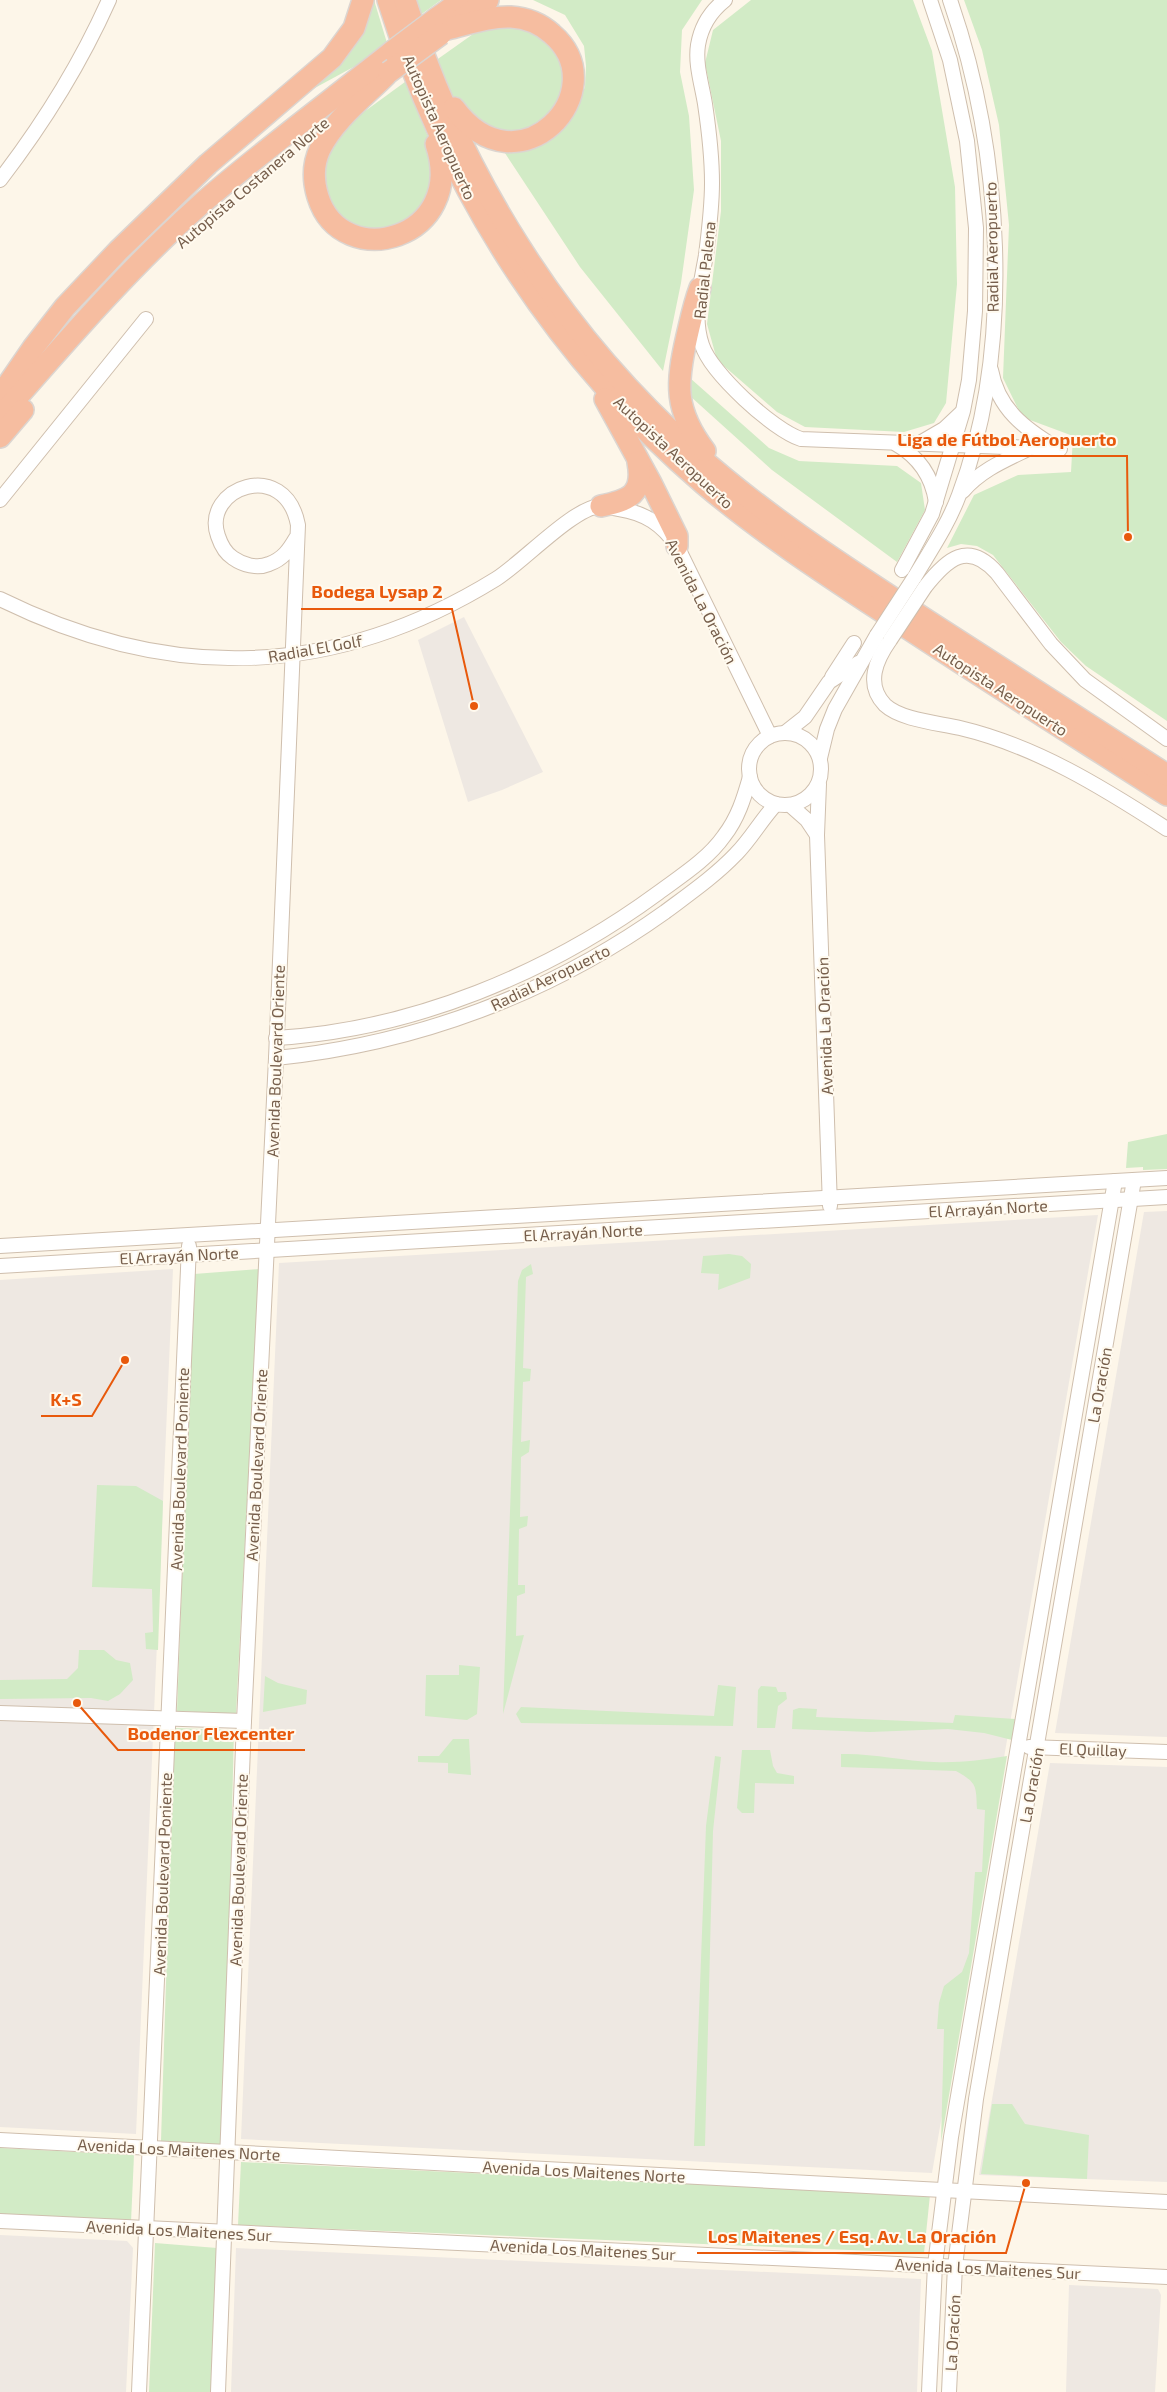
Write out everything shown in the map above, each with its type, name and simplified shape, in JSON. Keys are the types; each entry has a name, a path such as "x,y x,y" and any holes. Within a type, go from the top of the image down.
{"highway":[{"path":"0,396 33,348 66,307 118,251 208,164 332,58 354,28 363,0"},
{"name":"Autopista Aeropuerto","path":"388,0 424,98 463,184 499,246 542,310 582,361 652,437 705,486 762,530 923,638 1167,795"},
{"name":"Autopista Aeropuerto","path":"405,0 434,79 457,132 489,195 533,266 570,318 633,393 675,435 724,478 784,526 1167,776"},
{"name":"Autopista Costanera Norte","path":"0,436 86,338 184,237 259,172 388,74 442,27 462,0"},
{"name":"Autopista Costanera Norte","path":"0,417 86,318 165,237 230,180 393,51 442,27 488,0"},
{"path":"434,79 466,124 481,134 497,140 518,142 545,132 562,115 570,100 572,80 570,62 557,38 544,27 519,18 502,17 442,27"},
{"path":"188,185 308,94 393,51"},
{"path":"388,74 335,127 321,147 316,163 314,180 319,201 332,221 346,231 368,238 390,238 413,228 433,208 440,190 441,164 424,98"},
{"path":"700,288 693,307 680,369 680,403 688,426 724,478"},
{"path":"582,361 607,402 651,483 672,527 678,546"},
{"path":"601,506 623,501 633,494 639,483 638,462"}],"street":[{"path":"0,180 55,103 84,53 109,0"},
{"name":"Radial Palena","path":"725,0 706,22 700,36 698,53 711,144 712,184 709,232 700,288 698,324 700,340 706,354 730,383 769,421 792,436 809,440 1060,449 1031,432 1014,417 996,389 990,365"},
{"name":"Radial Aeropuerto","path":"914,578 927,526 936,503 963,411 976,311 977,257 974,199 960,104 950,60 930,0"},
{"name":"Radial Aeropuerto","path":"914,578 949,518 959,495 975,446 990,365 994,248 988,164 976,89 950,0"},
{"path":"0,500 146,320"},
{"path":"918,444 944,429 963,411"},
{"path":"895,443 914,457 926,471 933,486 936,503"},
{"name":"Radial Aeropuerto","path":"959,495 980,475 1029,449"},
{"path":"265,486 283,495 295,511 298,525 296,538 289,550 279,560 267,565 253,566 240,563 229,555 221,544 217,532 217,519 221,507 229,496 246,487 265,486"},
{"name":"Avenida La Oración","path":"601,506 644,514 664,530 678,546 770,736"},
{"name":"Radial El Golf","path":"0,598 64,626 144,648 219,658 291,656 331,649 370,638 434,614 501,576 574,517 601,506"},
{"name":"Avenida Boulevard Oriente","path":"218,2392 244,1721 276,1058 296,538"},
{"path":"1167,739 1085,680 1064,660 997,573 985,562 972,556 952,558 941,566 914,578 883,637 874,676 878,694 890,708 906,716 987,735 1042,756 1167,829"},
{"path":"829,682 852,668 883,637"},
{"path":"817,835 804,816 759,794 750,777 749,766 752,754 760,742 770,736 786,732 805,717 854,643"},
{"path":"783,805 806,799 819,784 822,774 820,758 827,729 835,709 868,650"},
{"path":"786,732 805,738 813,745 820,758"},
{"name":"Radial Aeropuerto","path":"276,1038 355,1028 419,1011 500,983 563,953 649,900 710,852 734,821 744,798 750,777"},
{"name":"Avenida La Oración","path":"819,784 817,835 830,1217"},
{"name":"Radial Aeropuerto","path":"276,1058 356,1046 437,1026 514,997 569,971 640,929 715,873 783,805"},
{"name":"El Arrayán Norte","path":"0,1246 267,1232 1167,1178"},
{"name":"La Oración","path":"949,2392 956,2266 976,2099 1038,1748 1134,1180"},
{"name":"La Oración","path":"929,2392 935,2265 944,2189 967,2040 1115,1181"},
{"name":"El Arrayán Norte","path":"0,1266 1167,1198"},
{"name":"Avenida Boulevard Poniente","path":"139,2392 190,1235"},
{"path":"0,1713 244,1721"},
{"name":"El Quillay","path":"1018,1746 1167,1752"},
{"name":"Avenida Los Maitenes Norte","path":"0,2140 1167,2202"},
{"name":"Avenida Los Maitenes Sur","path":"0,2221 1167,2277"}],"shaded area":[{"path":"464,617 543,772 468,802 418,640"},
{"path":"1167,1211 1167,1737 1055,1733 1144,1212"},
{"path":"1098,1215 932,2173 241,2139 279,1263"},
{"path":"173,1269 136,2134 0,2127 0,1280"},
{"path":"1050,1763 1167,1767 1167,2182 979,2175"},
{"path":"0,2235 127,2241 133,2248 126,2392 0,2392"},
{"path":"236,2248 921,2279 917,2392 231,2392"},
{"path":"1069,2285 1158,2289 1161,2295 1155,2392 1066,2392"}],"green space":[{"path":"368,0 374,0 387,43 359,64 300,96"},
{"path":"414,0 441,0 419,16"},
{"path":"533,0 702,0 682,30 680,72 689,116 694,190 681,283 663,371 580,267 501,147 557,131 571,120 585,87 586,66 584,46 565,15"},
{"path":"751,0 913,0 932,51 955,187 957,284 946,403 934,423 904,432 805,427 777,412 717,360 707,324 721,211 721,141 705,63 713,30"},
{"path":"964,0 1167,0 1167,721 1086,666 1061,642 993,555 977,546 961,544 947,548 974,495 1018,475 1071,472 1073,436 1022,417 1003,378 1009,225 999,125 982,50"},
{"path":"533,25 569,68 549,124 497,137 454,101 435,61 483,27"},
{"path":"405,82 429,139 437,183 411,226 355,231 325,202 321,160 346,125"},
{"path":"690,378 769,448 799,461 897,466 921,483 925,510 897,562 772,470 690,396"},
{"path":"1167,1134 1167,1169 1143,1170 1143,1167 1126,1168 1128,1142"},
{"path":"729,1254 742,1256 751,1264 750,1278 718,1290 719,1274 701,1273 703,1256"},
{"path":"531,1264 533,1274 526,1277 523,1368 531,1369 530,1381 523,1382 521,1442 530,1440 529,1452 521,1457 520,1517 528,1516 527,1526 519,1529 518,1585 525,1585 525,1593 517,1596 516,1636 524,1635 503,1714 518,1281 522,1270"},
{"path":"259,1269 236,1714 177,1711 194,1274"},
{"path":"97,1485 136,1486 163,1501 158,1650 146,1649 145,1633 153,1632 152,1589 92,1587"},
{"path":"79,1650 104,1650 116,1660 130,1663 133,1680 120,1694 108,1701 91,1698 0,1699 0,1680 67,1679 78,1668"},
{"path":"459,1665 480,1667 477,1714 467,1720 425,1716 426,1675 459,1675"},
{"path":"265,1676 278,1683 307,1690 306,1704 263,1712"},
{"path":"718,1685 736,1687 733,1726 521,1723 516,1714 521,1707 714,1716"},
{"path":"761,1686 776,1687 778,1692 786,1692 787,1699 778,1706 775,1728 757,1728 758,1690"},
{"path":"799,1708 817,1709 816,1717 953,1723 955,1715 1015,1719 1012,1740 984,1733 948,1729 870,1732 792,1729 793,1710"},
{"path":"174,1728 234,1730 224,2145 161,2141"},
{"path":"453,1739 469,1739 471,1775 448,1773 448,1763 418,1762 418,1756 439,1756"},
{"path":"742,1750 770,1750 773,1766 777,1773 794,1776 794,1784 755,1783 754,1813 742,1813 737,1808"},
{"path":"841,1754 943,1762 971,1761 1007,1756 941,2142 944,2029 937,2029 939,2003 944,1986 962,1972 969,1953 975,1872 982,1872 985,1810 977,1809 976,1795 972,1782 956,1771 841,1767"},
{"path":"715,1756 721,1757 713,1831 705,2146 694,2146 706,1826"},
{"path":"992,2104 1012,2104 1025,2124 1089,2135 1087,2179 981,2174"},
{"path":"0,2148 134,2155 131,2222 0,2215"},
{"path":"241,2162 930,2195 924,2253 238,2225"},
{"path":"155,2243 217,2248 211,2392 149,2392"}],"place":[{"name":"Liga de Fútbol Aeropuerto","path":"1128,537"},
{"name":"Bodega Lysap 2","path":"474,706"},
{"name":"K+S","path":"125,1360"},
{"name":"Bodenor Flexcenter","path":"77,1703"},
{"name":"Los Maitenes / Esq. Av. La Oración","path":"1026,2183"}]}
